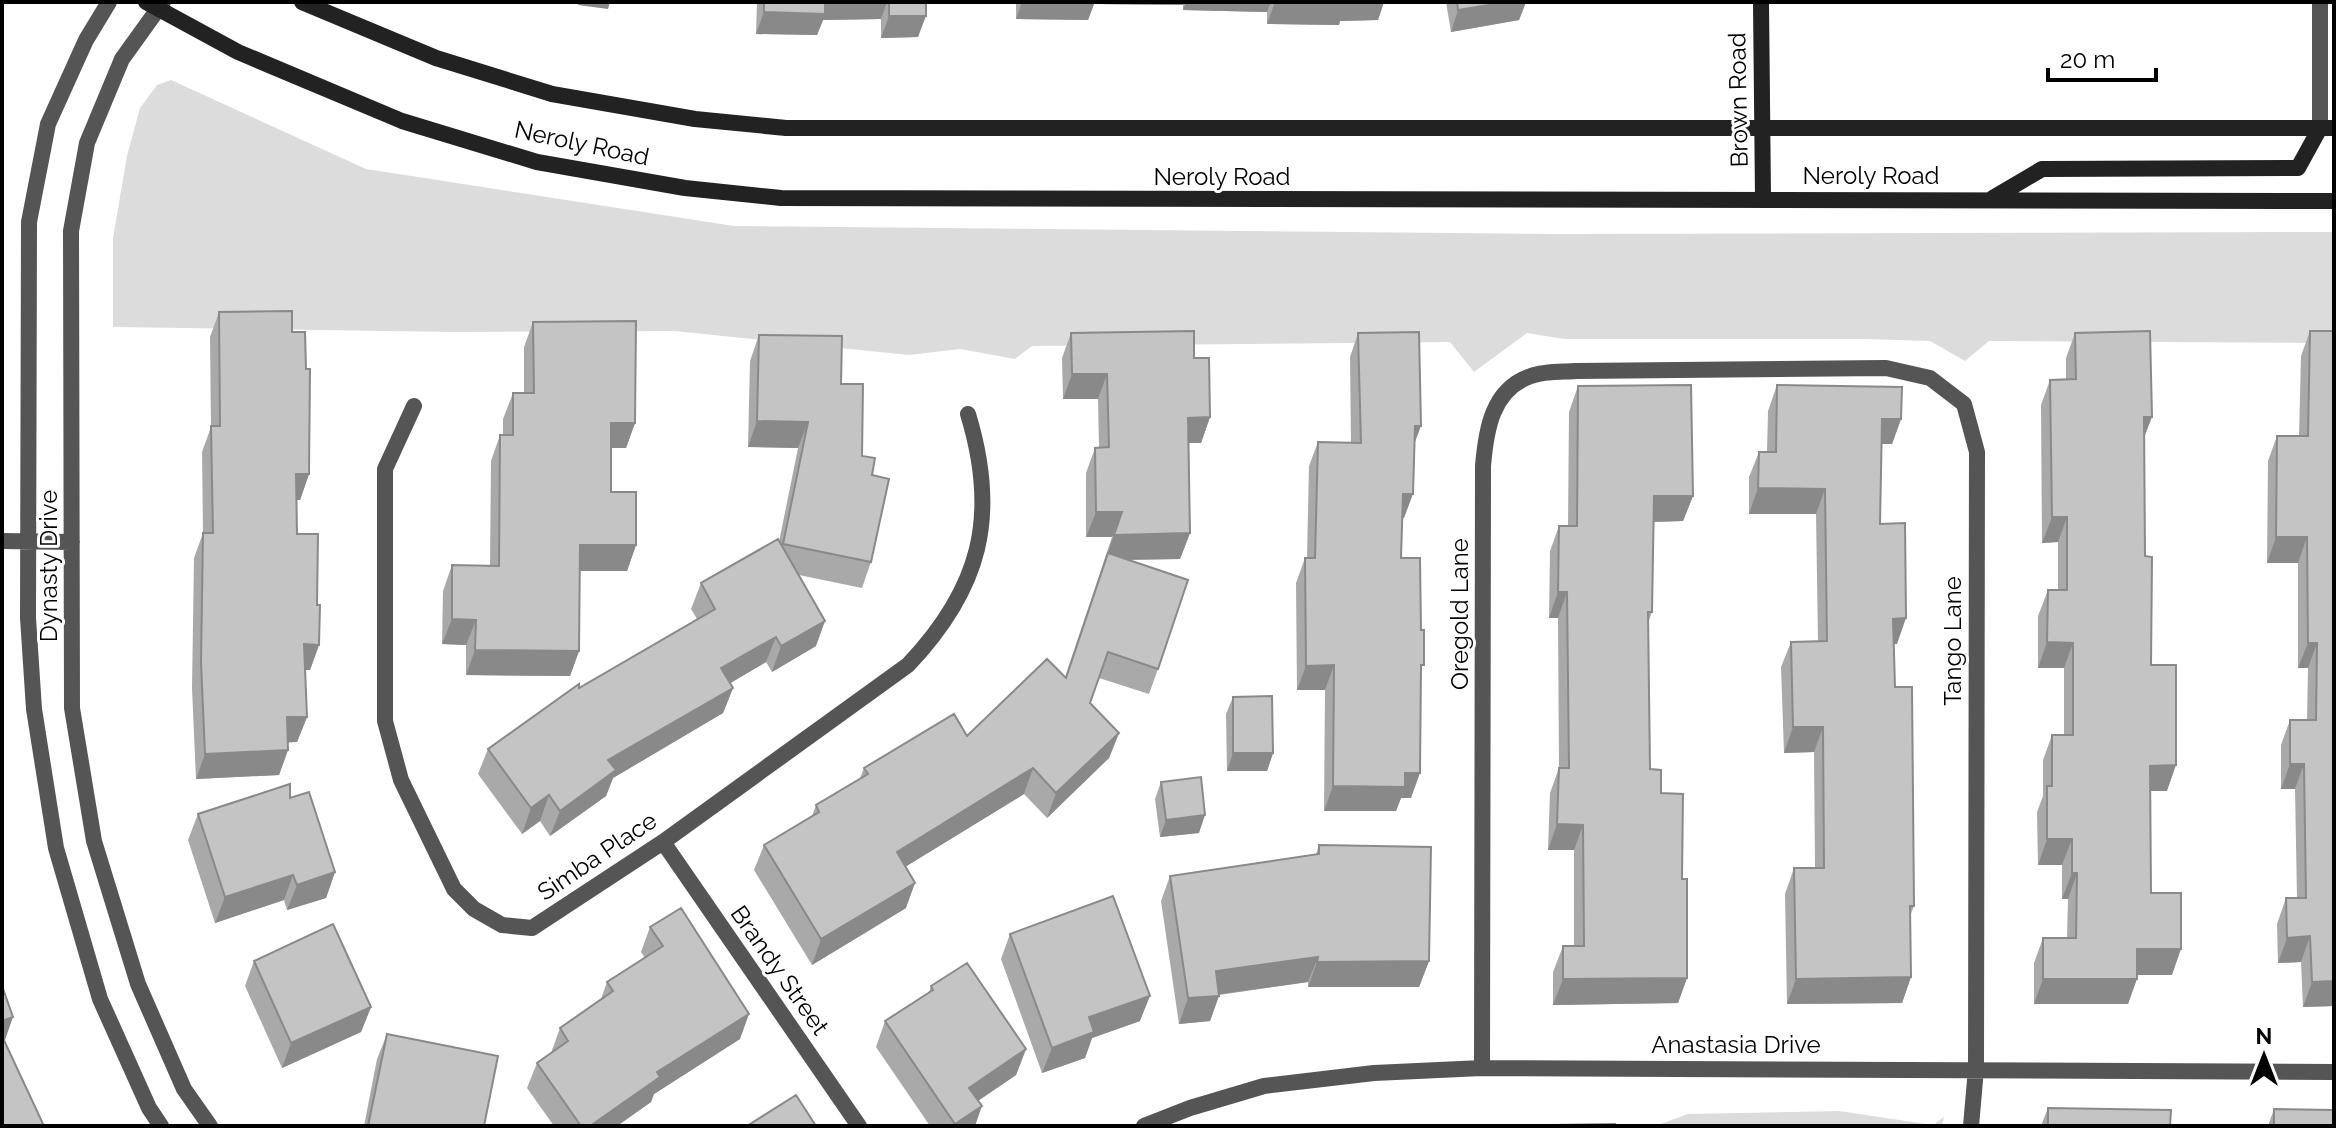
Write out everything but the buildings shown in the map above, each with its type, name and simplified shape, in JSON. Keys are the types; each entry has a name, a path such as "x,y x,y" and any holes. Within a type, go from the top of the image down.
{"street":[{"name":"Dynasty Drive","path":"109,2 86,40 48,124 29,222 28,618 34,709 56,848 100,999 149,1108 161,1126"},
{"name":"Neroly Road","path":"302,2 436,58 552,94 695,119 786,128 2327,128"},
{"name":"Brown Road","path":"1761,2 1763,198"},
{"path":"1992,199 2042,169 2298,168 2327,128 2320,2"},
{"name":"Dynasty Drive","path":"156,4 122,59 87,143 71,231 72,708 94,841 138,984 184,1089 210,1126"},
{"name":"Neroly Road","path":"156,4 238,52 402,121 537,162 685,188 781,198 2334,201"},
{"name":"Oregold Lane","path":"1482,1068 1483,466 1486,431 1495,407 1509,388 1532,375 1576,371 1727,368"},
{"name":"Tango Lane","path":"1727,368 1886,368 1930,378 1964,404 1977,452 1976,1069 1971,1126"},
{"name":"Simba Place","path":"414,406 385,469 385,721 401,780 454,889 474,909 502,925 532,928 663,842 908,665 935,636 961,595 982,525 983,490 979,452 968,414"},
{"path":"2,541 72,542"},
{"name":"Brandy Street","path":"663,842 859,1126"},
{"name":"Anastasia Drive","path":"1144,1126 1190,1108 1264,1086 1374,1073 1482,1068 2334,1072"}],"shaded area":[{"path":"171,80 366,169 734,226 1557,234 2334,232 2334,343 1989,341 1965,361 1930,341 1564,339 1527,333 1474,372 1450,342 1032,346 1015,359 960,349 909,355 674,331 453,332 113,327 113,238 127,156 140,108 157,85"},
{"path":"1839,1111 1933,1125 1944,1117 1942,1126 1655,1126 1688,1114"}]}
